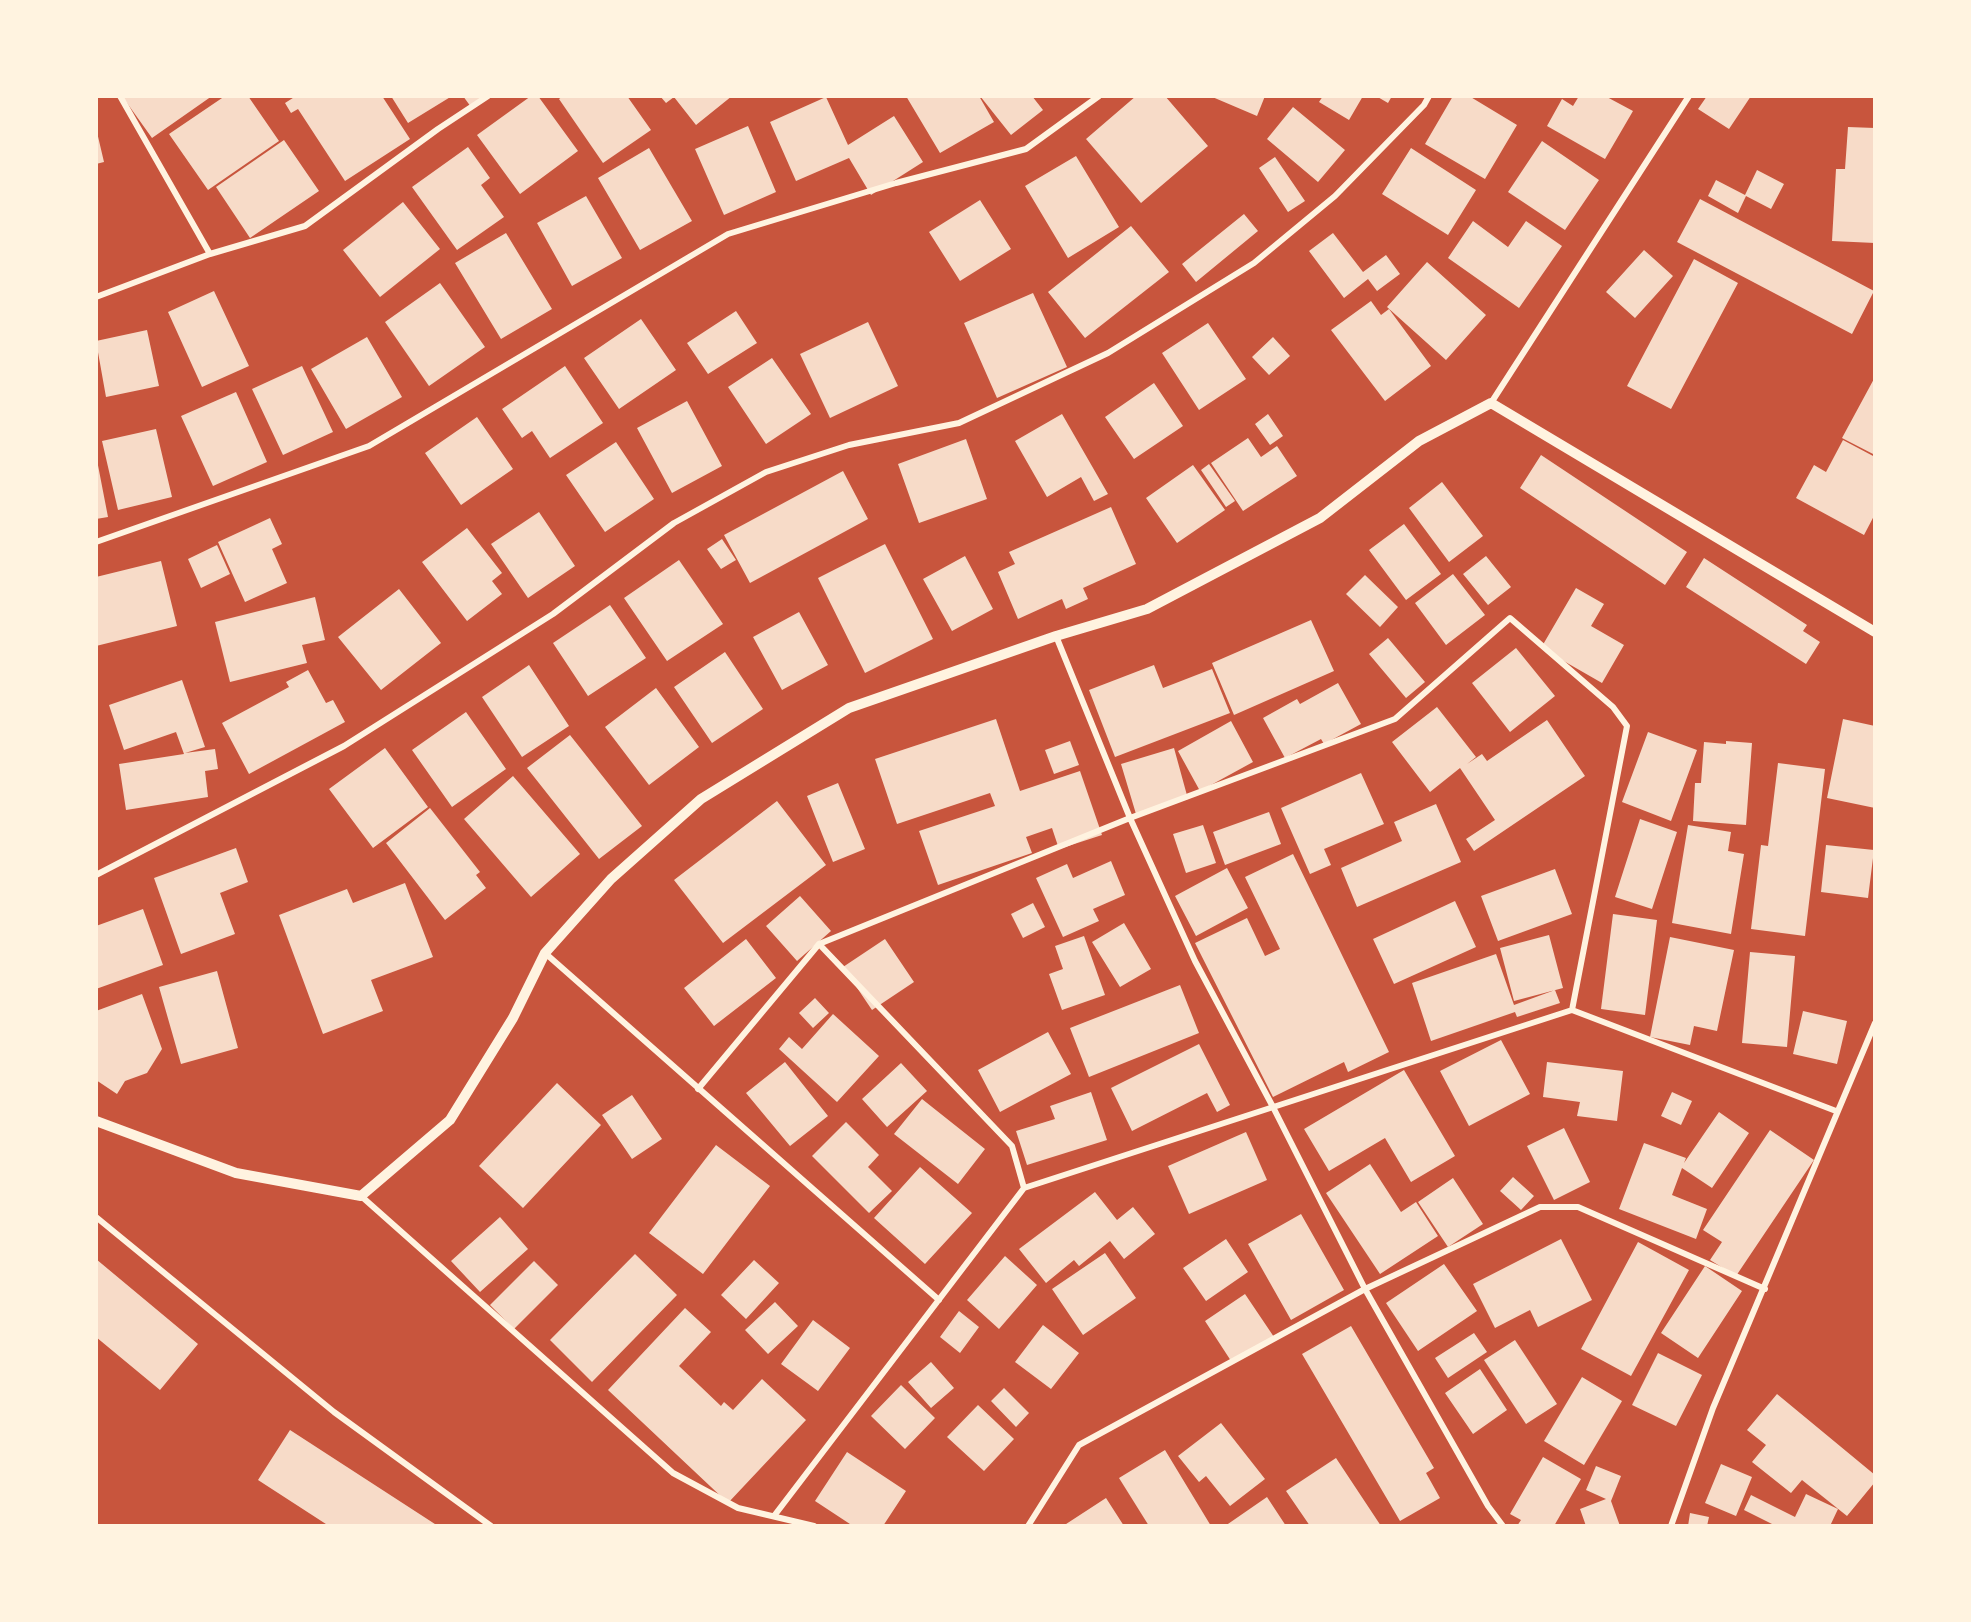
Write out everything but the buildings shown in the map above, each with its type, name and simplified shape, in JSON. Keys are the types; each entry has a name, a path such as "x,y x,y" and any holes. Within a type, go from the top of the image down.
{"street":[{"path":"120,96 210,254"},
{"path":"96,297 210,254 305,226 438,129 488,96"},
{"path":"96,542 369,446 729,234 896,183 1026,149 1099,96"},
{"path":"96,875 344,746 553,614 674,523 766,472 849,445 959,423 1108,353 1254,263 1335,196 1424,105 1429,96"},
{"path":"361,1196 450,1120 513,1018 545,953 611,879 701,799 849,708 1056,636 1147,609 1320,518 1419,441 1491,403 1689,96"},
{"path":"1491,403 1875,632"},
{"path":"698,1089 819,944 1130,818 1395,719 1510,618 1613,707 1627,726 1572,1010"},
{"path":"1056,636 1130,818 1195,961 1273,1107 1365,1289 1488,1506 1503,1526"},
{"path":"819,944 1012,1146 1024,1188"},
{"path":"545,953 939,1300"},
{"path":"774,1516 1024,1188 1572,1010 1836,1112"},
{"path":"1671,1526 1713,1408 1875,1023"},
{"path":"96,1121 236,1173 361,1196 673,1473 738,1508 814,1526"},
{"path":"1028,1526 1079,1445 1365,1289 1540,1207 1578,1207 1765,1289"},
{"path":"96,1217 334,1412 491,1526"}]}
